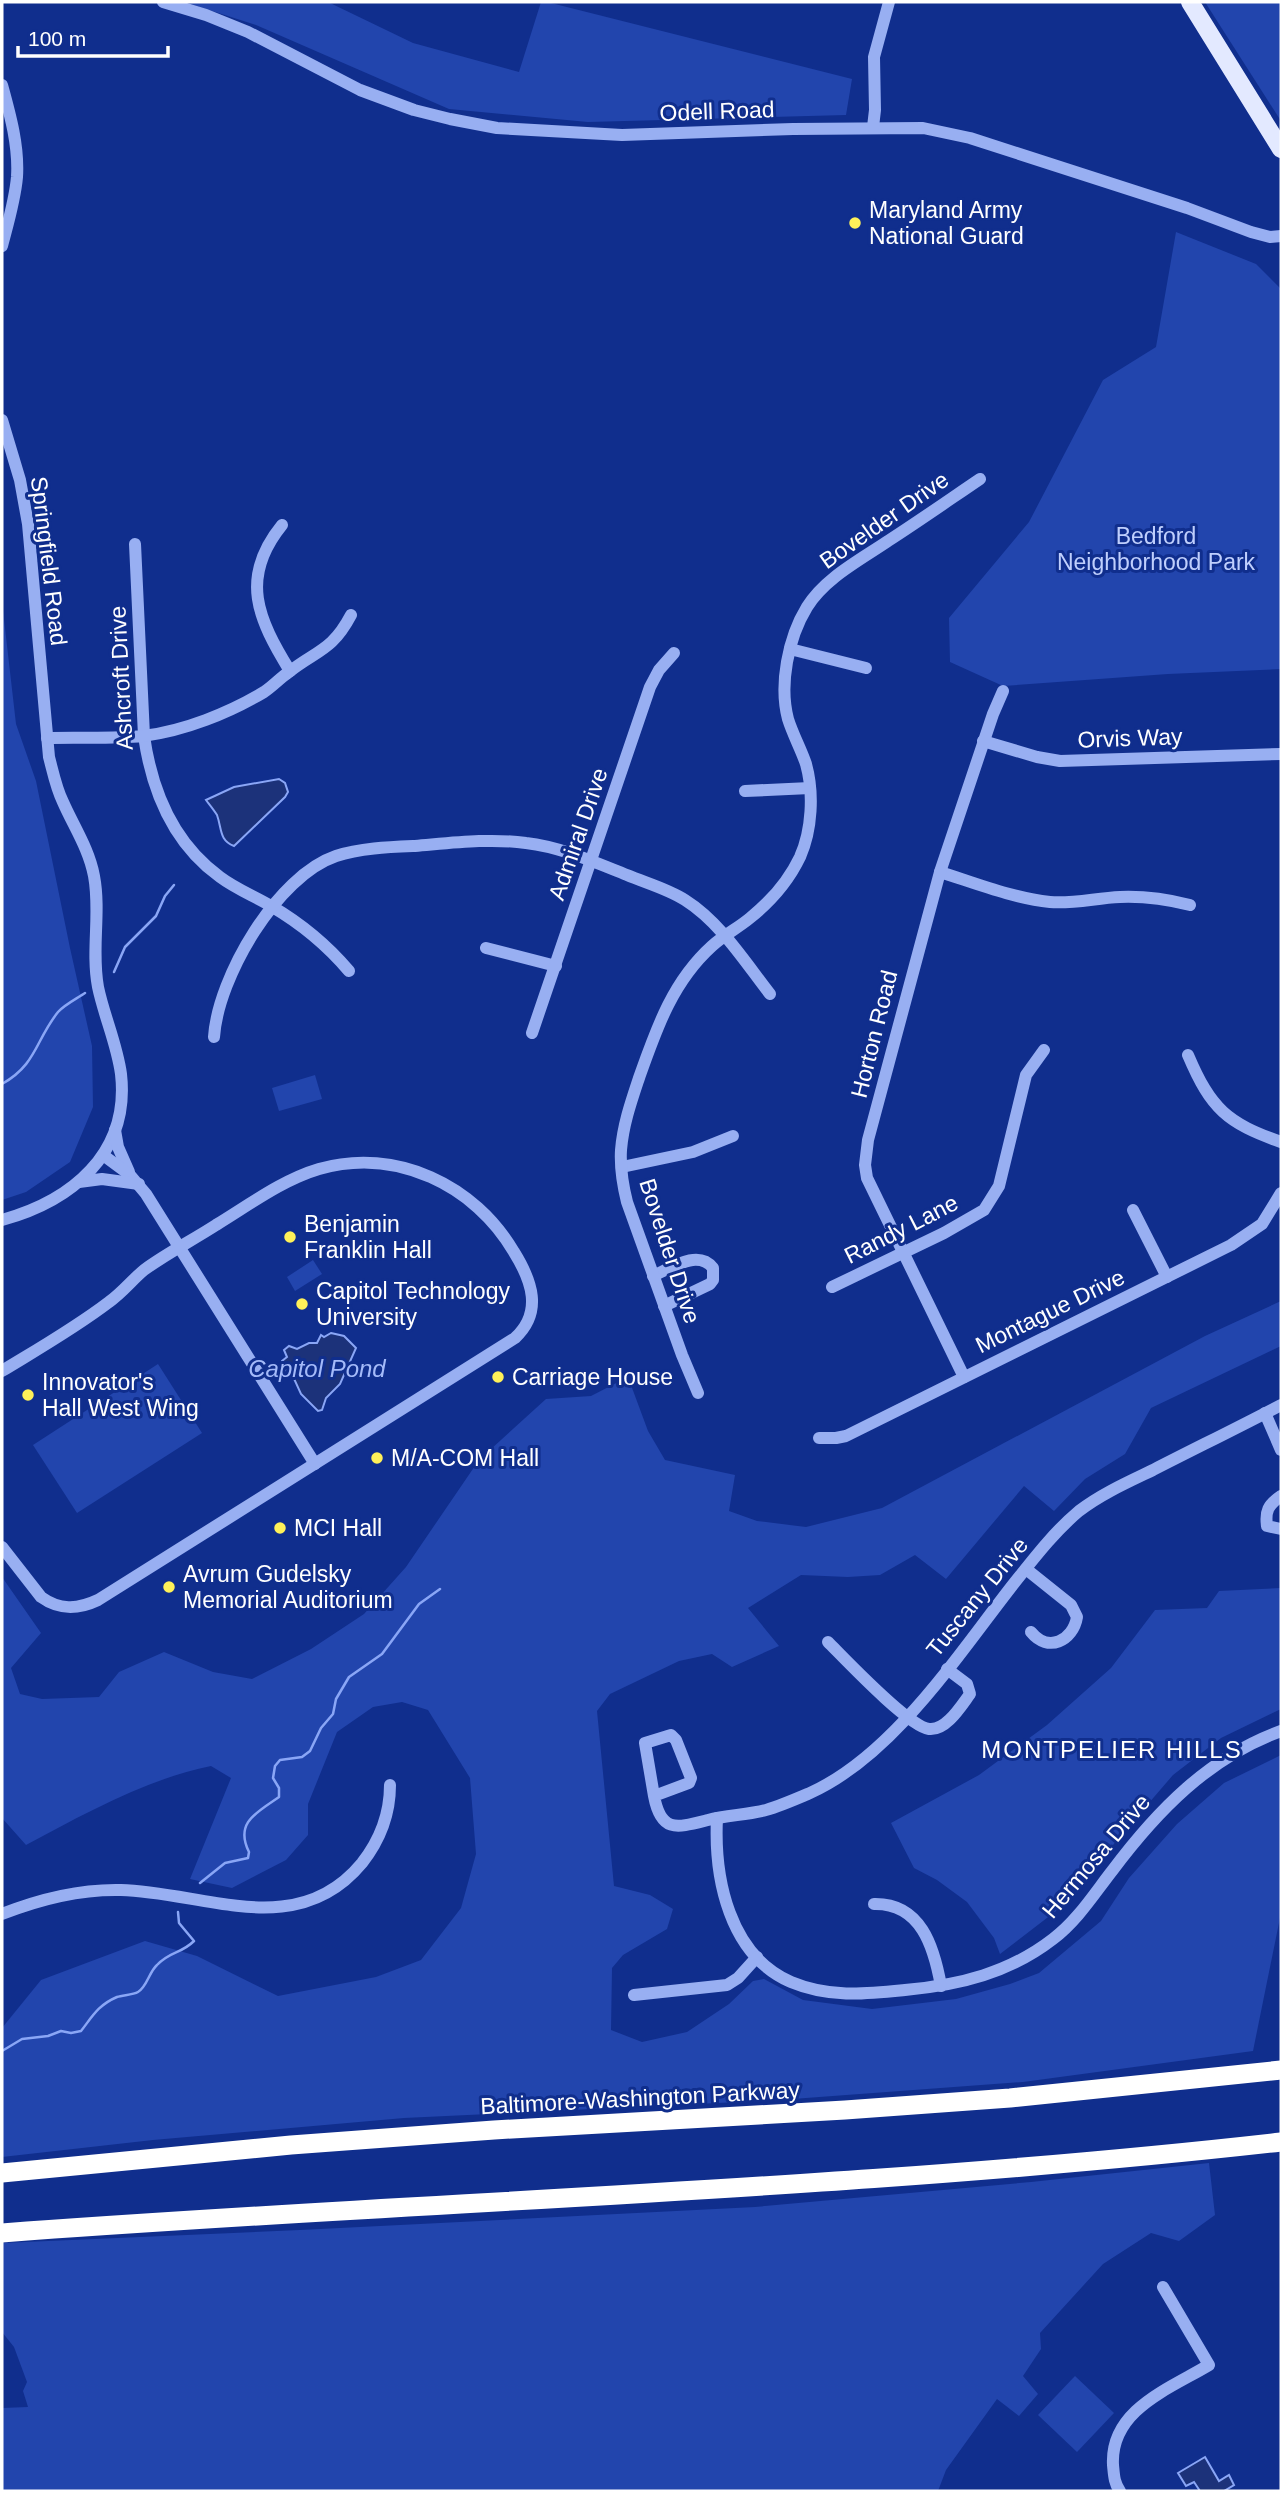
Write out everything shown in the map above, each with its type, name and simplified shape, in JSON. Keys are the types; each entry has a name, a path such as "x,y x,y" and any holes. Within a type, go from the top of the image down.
{"highway":[{"name":"Baltimore-Washington Parkway","path":"2,2174 290,2145 1010,2098 1281,2070"},
{"path":"2,2233 183,2219 872,2178 1019,2167 1281,2141"}],"main road":[{"path":"1190,2 1281,149"}],"street":[{"name":"Odell Road","path":"163,2 248,32 319,71 380,98 414,110 497,128 622,135 873,127 923,128 970,138 1187,208 1251,232 1270,237 1281,236"},
{"path":"873,127 874,57 889,2"},
{"path":"2,85 14,136 17,176 2,246"},
{"name":"Springfield Road","path":"2,420 20,480 28,524 47,738 58,789 86,851 95,879 96,976 121,1075 121,1099 115,1129 103,1155 78,1182 58,1198 39,1208 2,1220"},
{"name":"Bovelder Drive","path":"698,1393 627,1202 621,1151 630,1104 660,1019 685,976 711,947 765,905 794,867 808,831 810,788 807,766 786,706 790,649 806,608 825,586 856,562 980,480"},
{"path":"282,525 262,558 256,585 265,626 290,671"},
{"name":"Ashcroft Drive","path":"135,544 144,736 148,766 158,795 180,839 220,877 272,907 319,940 349,971"},
{"path":"47,738 144,736 174,730 212,717 264,692 290,671 330,646 351,615"},
{"path":"790,649 866,668"},
{"name":"Admiral Drive","path":"531,1033 650,687 659,670 674,653"},
{"name":"Horton Road","path":"964,1377 867,1178 866,1153 908,985 940,872 983,741 1003,691"},
{"name":"Orvis Way","path":"983,741 1060,761 1281,754"},
{"path":"745,791 810,788"},
{"path":"214,1037 216,1020 229,981 282,892 319,864 337,856 378,849 508,841 552,848 590,861 683,899 704,915 770,994"},
{"path":"940,872 993,889 1048,902 1118,897 1147,898 1190,905"},
{"path":"486,948 556,966"},
{"name":"Randy Lane","path":"832,1287 903,1254 984,1210 999,1186 1026,1075 1044,1050"},
{"path":"1188,1055 1205,1091 1222,1112 1249,1130 1281,1142"},
{"path":"115,1129 118,1147 134,1179 315,1464"},
{"path":"622,1167 693,1152 733,1136"},
{"path":"103,1155 134,1179"},
{"path":"2,1371 100,1309 145,1270 295,1178 318,1169 362,1163 406,1169 436,1179 461,1192 492,1220 511,1246 530,1284 532,1310 526,1327 515,1338 98,1600 78,1607 58,1606 41,1597 2,1547"},
{"path":"78,1182 134,1179"},
{"name":"Montague Drive","path":"819,1438 846,1436 1250,1234 1271,1213 1281,1193"},
{"path":"1133,1210 1167,1277"},
{"path":"653,1276 698,1259 708,1262 713,1268 713,1280 710,1284 664,1306"},
{"name":"Tuscany Drive","path":"653,1796 658,1816 664,1823 674,1825 765,1810 831,1783 869,1755 908,1718 1058,1531 1092,1502 1281,1405"},
{"path":"1265,1413 1281,1450"},
{"path":"1281,1496 1271,1503 1265,1513 1267,1526 1281,1529"},
{"path":"1026,1569 1071,1605 1077,1617 1074,1627 1064,1639 1051,1644 1043,1643 1031,1632"},
{"path":"828,1642 908,1718 929,1729 937,1728 960,1708 970,1695 970,1689 961,1678 947,1669"},
{"name":"Hermosa Drive","path":"717,1818 717,1849 727,1906 740,1936 757,1957 784,1979 820,1992 841,1995 941,1986 989,1975 1019,1961 1055,1937 1097,1891 1154,1818 1185,1787 1248,1746 1281,1731"},
{"path":"671,1735 676,1740 691,1778 689,1783 653,1796 645,1743 671,1735"},
{"path":"2,1914 59,1896 101,1890 162,1893 248,1908 268,1909 301,1904 345,1879 367,1856 376,1843 387,1816 390,1785"},
{"path":"874,1904 894,1905 910,1914 931,1949 941,1986"},
{"path":"634,1995 727,1984 738,1978 757,1957"},
{"path":"1119,2491 1115,2482 1112,2452 1122,2426 1135,2410 1209,2365 1163,2287"}],"green space":[{"path":"184,2 328,2 413,43 519,72 541,2 547,2 852,79 846,115 588,122 449,109 256,25"},
{"path":"1205,2 1281,2 1281,121"},
{"name":"Bedford Neighborhood Park","path":"1176,232 1256,264 1281,289 1281,669 1003,686 950,662 949,618 1029,522 1103,380 1156,347"},
{"path":"2,602 16,724 36,781 92,1046 93,1107 70,1162 26,1192 2,1200"},
{"path":"315,1075 322,1099 279,1111 272,1088"},
{"path":"313,1260 322,1274 295,1291 287,1277"},
{"path":"1281,1301 1281,1346 1151,1408 1125,1454 1085,1479 1054,1511 1024,1486 946,1579 915,1555 880,1575 801,1575 748,1608 779,1646 732,1667 712,1654 679,1661 610,1694 597,1711 614,1886 650,1895 673,1909 667,1929 623,1955 612,1968 611,2030 642,2042 687,2032 729,2004 753,1981 764,1979 803,2000 872,2009 956,1999 1039,1973 1101,1921 1129,1878 1177,1824 1224,1783 1281,1755 1281,1913 1253,2051 1023,2082 779,2100 404,2118 153,2140 2,2157 2,2028 41,1980 145,1941 197,1956 278,1996 376,1977 421,1960 461,1908 476,1854 470,1778 428,1710 402,1702 373,1707 337,1732 308,1804 308,1835 286,1860 232,1888 190,1879 231,1778 211,1766 140,1788 26,1845 2,1818 2,1577 41,1633 11,1668 20,1694 42,1699 99,1697 119,1672 164,1652 213,1672 252,1679 311,1649 364,1614 406,1567 479,1460 546,1399 591,1396 628,1377 648,1431 665,1460 735,1475 729,1511 757,1521 806,1527 882,1508 1205,1336"},
{"path":"158,1364 202,1433 77,1513 33,1445"},
{"path":"1281,1588 1281,1709 1221,1738 1173,1775 1069,1901 1000,1954 994,1938 967,1902 937,1880 914,1868 891,1823 979,1775 1047,1725 1111,1668 1155,1610 1207,1608 1219,1591"},
{"path":"1209,2163 1215,2215 1179,2241 1151,2233 1103,2264 1040,2333 1041,2349 1023,2376 1038,2394 1019,2416 997,2399 946,2470 938,2491 2,2491 2,2408 28,2407 23,2391 27,2382 14,2347 2,2332 2,2243 755,2207"},
{"path":"1075,2376 1114,2413 1077,2452 1038,2415"}],"water":[{"path":"279,779 285,783 288,792 285,797 234,846 229,844 223,837 217,815 206,800 234,787"},
{"name":"Capitol Pond","path":"331,1333 344,1336 356,1348 340,1384 326,1398 322,1410 318,1411 301,1394 291,1372 282,1369 282,1361 287,1357 284,1350 289,1346 297,1349 309,1343 317,1343 321,1335 324,1337"},
{"path":"1205,2457 1219,2481 1229,2475 1234,2485 1224,2491 1200,2491 1194,2482 1186,2486 1178,2473"}],"waterway":[{"path":"114,972 125,947 156,916 165,896 174,885"},
{"path":"2,1084 29,1060 58,1012 85,993"},
{"path":"200,1883 225,1863 248,1858 244,1833 246,1825 256,1813 279,1797 279,1788 273,1778 275,1766 280,1760 302,1757 310,1751 321,1728 333,1714 336,1699 349,1677 382,1654 419,1604 440,1589"},
{"path":"2,2051 22,2039 48,2036 61,2031 81,2031 105,2004 117,1997 141,1990 162,1960 194,1941 179,1923 178,1912"}],"place":[{"name":"Maryland Army National Guard","path":"855,223"},
{"name":"Benjamin Franklin Hall","path":"290,1237"},
{"name":"Capitol Technology University","path":"302,1304"},
{"name":"Carriage House","path":"498,1377"},
{"name":"Innovator's Hall West Wing","path":"28,1395"},
{"name":"M/A-COM Hall","path":"377,1458"},
{"name":"MCI Hall","path":"280,1528"},
{"name":"Avrum Gudelsky Memorial Auditorium","path":"169,1587"}],"district":[{"name":"MONTPELIER HILLS","path":"1112,1749"}]}
